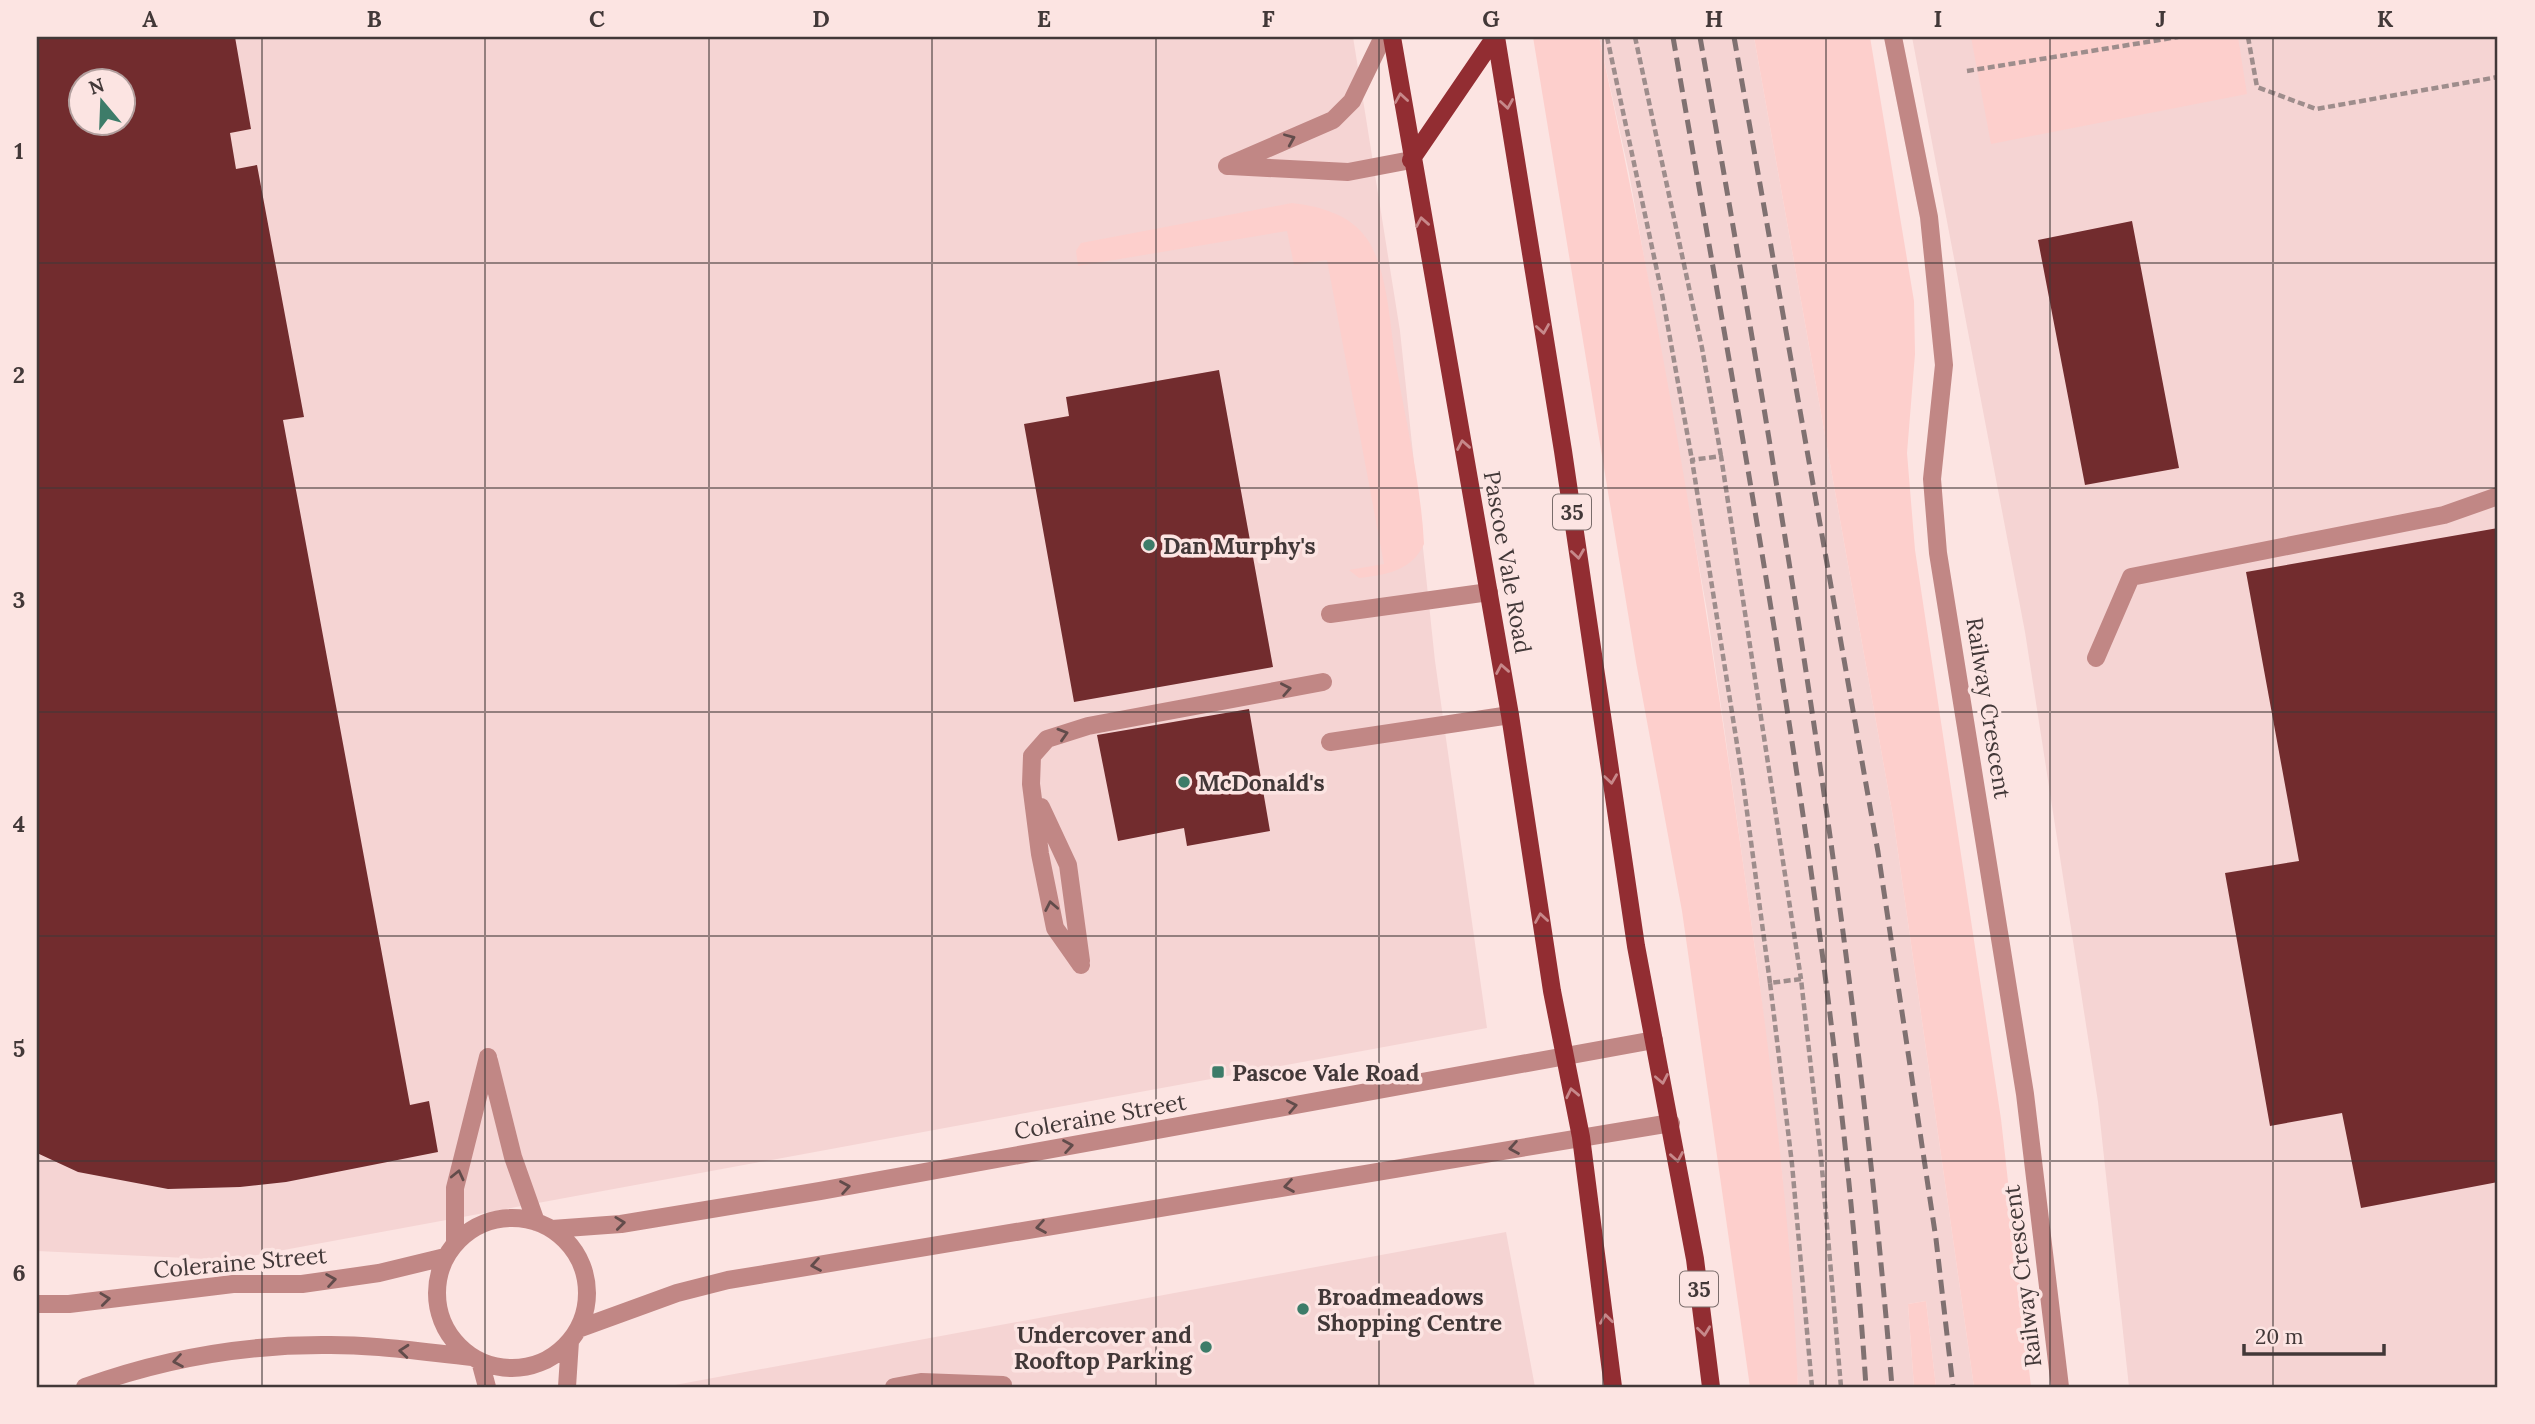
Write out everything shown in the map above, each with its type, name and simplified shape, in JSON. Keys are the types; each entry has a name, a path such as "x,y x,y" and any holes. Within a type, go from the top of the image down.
{"main road":[{"name":"Pascoe Vale Road","path":"1392,37 1411,160 1510,715 1564,1056 1581,1137 1614,1387"},
{"path":"1411,160 1495,37"},
{"name":"35","path":"1495,37 1563,452 1636,946 1695,1259 1712,1387"}],"street":[{"path":"1384,37 1352,101 1333,120 1227,166 1348,172 1411,160"},
{"name":"Railway Crescent","path":"1893,37 1929,217 1944,365 1932,479 1938,553 2021,1068 2060,1387"},
{"path":"2096,658 2131,577 2444,515 2498,496"},
{"path":"1330,614 1489,592"},
{"path":"1081,965 1055,928 1031,784 1032,755 1047,739 1088,726 1323,682"},
{"path":"1330,742 1510,715"},
{"name":"Coleraine Street","path":"544,1226 621,1224 820,1191 1654,1040"},
{"path":"487,1387 476,1359 455,1342 443,1323 437,1301 438,1279 450,1250 455,1188 488,1057 513,1157 544,1226"},
{"path":"85,1387 138,1368 240,1351 322,1345 476,1359 499,1367 518,1367 555,1354 574,1335 677,1293 728,1280 1671,1123"},
{"path":"450,1250 473,1229 492,1220 514,1218 544,1226 569,1244 581,1263 587,1284 586,1308 574,1335 567,1387"},
{"name":"Coleraine Street","path":"37,1304 69,1304 233,1284 302,1284 379,1273 450,1250"},
{"path":"894,1387 921,1382 1003,1385 998,1387"}],"path":[{"path":"1606,37 1662,294 1692,460 1743,782 1792,1164 1812,1387"},
{"path":"1636,37 1702,348 1721,456 1801,979 1821,1157 1841,1387"},
{"path":"1967,71 2178,37"},
{"path":"2248,37 2257,87 2316,109 2498,77"},
{"path":"1692,460 1721,456"},
{"path":"1770,984 1801,979"}],"shaded area":[{"path":"37,37 1353,37 1400,331 1435,661 1487,1028 229,1260 37,1251"},
{"path":"1533,37 1599,37 1620,135 1658,330 1723,722 1775,1103 1789,1245 1798,1387 1750,1387 1682,911 1636,662"},
{"path":"1599,37 1754,37 1893,817 1974,1387 1936,1387 1926,1301 1908,1304 1914,1387 1798,1387 1782,1173 1757,963 1707,611 1629,173"},
{"path":"1754,37 1870,37 1914,301 1915,354 1907,453 1915,550 2001,1119 2031,1387 1974,1387 1893,817"},
{"path":"1912,37 2498,37 2498,1387 2129,1387 2098,1102 2025,632"},
{"path":"1971,37 2238,37 2247,94 1991,144"},
{"path":"1292,203 1324,209 1344,218 1367,239 1380,266 1416,476 1424,544 1405,566 1388,573 1359,578 1349,570 1384,564 1327,260 1294,265 1287,231 1078,266 1076,251 1081,243"},
{"name":"Broadmeadows Shopping Centre","path":"1506,1232 1535,1387 664,1387"},
{"path":"1926,1301 1936,1387 1914,1387 1908,1304"}],"building":[{"path":"37,37 235,37 251,129 230,133 236,169 257,165 304,417 283,420 410,1105 429,1101 438,1152 286,1182 240,1187 168,1189 78,1172 37,1153"},
{"path":"2132,221 2179,468 2085,485 2038,240"},
{"name":"Dan Murphy's","path":"1219,370 1273,667 1074,702 1024,424 1069,416 1066,397"},
{"path":"2498,528 2498,1182 2361,1208 2342,1113 2270,1126 2225,873 2299,861 2246,572"},
{"name":"McDonald's","path":"1249,709 1270,831 1187,846 1184,828 1118,841 1097,735"}],"railway":[{"path":"1673,37 1760,541 1812,878 1852,1217 1866,1387"},
{"path":"1700,37 1786,541 1836,878 1876,1217 1892,1387"},
{"path":"1734,37 1878,852 1936,1239 1953,1387"}],"place":[{"name":"Dan Murphy's","path":"1149,545"},
{"name":"McDonald's","path":"1184,782"},
{"name":"Pascoe Vale Road","path":"1218,1072"},
{"name":"Broadmeadows Shopping Centre","path":"1303,1309"},
{"name":"Undercover and Rooftop Parking","path":"1206,1347"}]}
